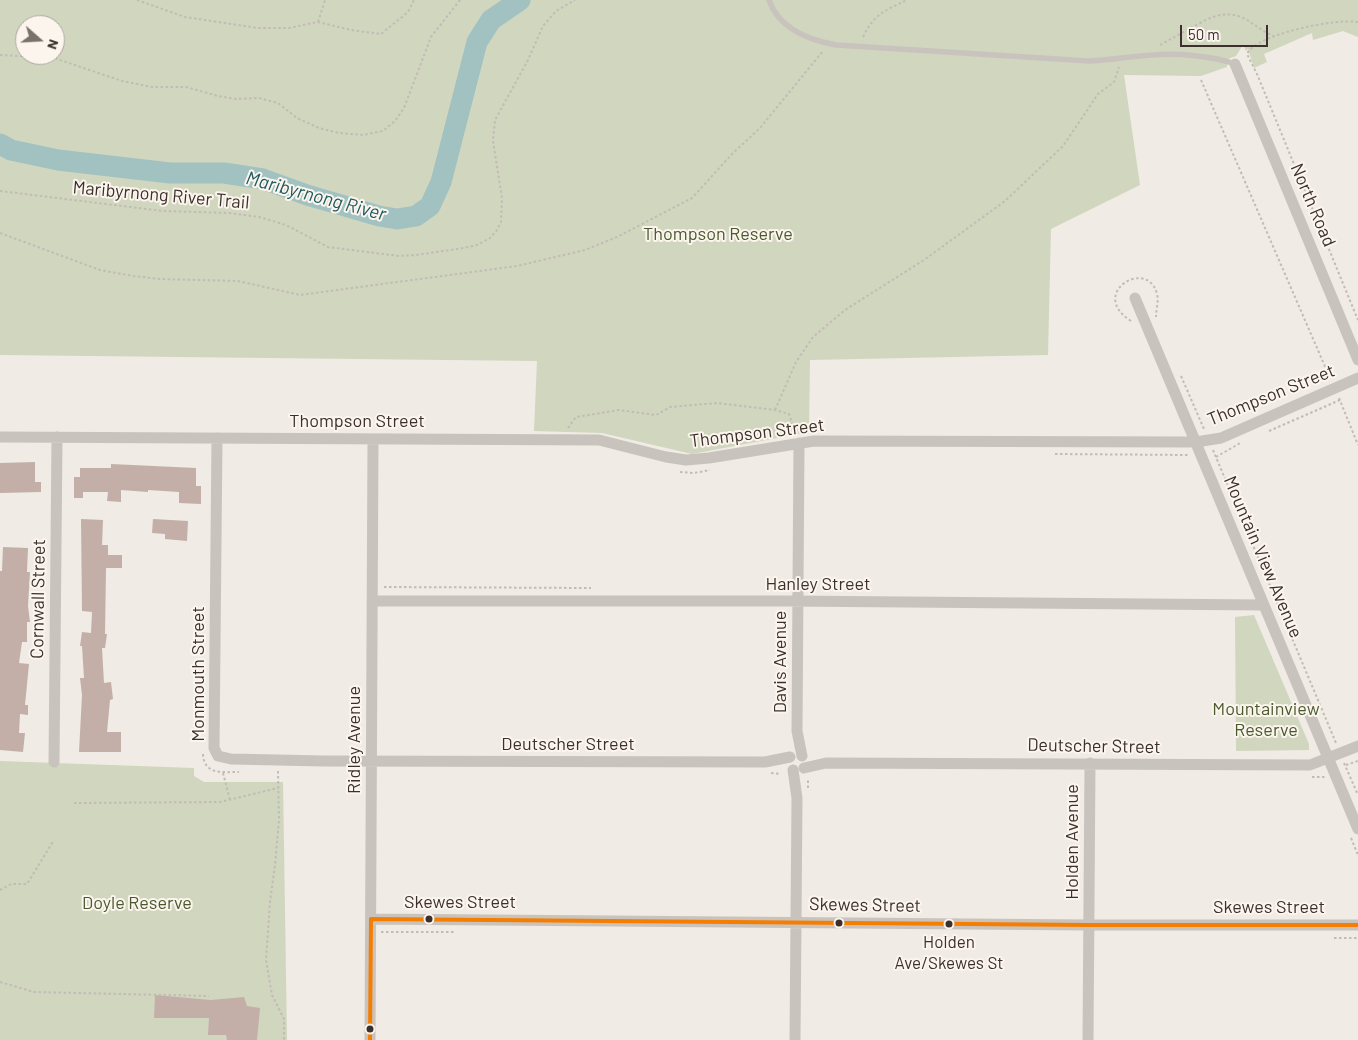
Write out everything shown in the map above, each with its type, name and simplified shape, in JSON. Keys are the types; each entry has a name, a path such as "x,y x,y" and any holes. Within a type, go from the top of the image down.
{"street":[{"name":"North Road","path":"1235,64 1358,360"},
{"name":"Mountain View Avenue","path":"1135,298 1190,442 1264,606 1358,829"},
{"name":"Thompson Street","path":"0,437 599,440 666,457 686,460 814,441 1190,442 1221,438 1358,378"},
{"name":"Cornwall Street","path":"54,762 57,437"},
{"name":"Monmouth Street","path":"217,438 214,748 218,756 231,759 371,761"},
{"name":"Ridley Avenue","path":"370,1040 376,919 371,761 373,440"},
{"name":"Davis Avenue","path":"795,1040 799,443"},
{"name":"Hanley Street","path":"373,601 798,601 1264,606"},
{"name":"Deutscher Street","path":"371,761 766,768 826,763 1310,765 1358,746"},
{"name":"Holden Avenue","path":"1088,1040 1090,763"},
{"name":"Skewes Street","path":"376,919 1089,925 1358,925"}],"lane":[{"path":"769,0 775,14 789,28 810,38 830,44 1089,60 1121,59 1155,54 1210,58 1235,64"}],"path":[{"path":"137,0 185,17 258,28 289,28 318,22 351,30 381,34 408,12 414,0"},
{"path":"141,0 148,4"},
{"path":"318,22 324,0"},
{"path":"0,55 54,58 122,80 152,87 186,87 236,99 259,98 278,103 297,118 319,128 339,133 363,135 383,131 395,121 404,108 431,37 460,0"},
{"name":"Maribyrnong River Trail","path":"0,191 162,211 260,217 286,226 328,247 399,256 454,250 477,245 490,238 501,222 502,198 493,141 495,120 528,60 543,26 556,11 575,0"},
{"path":"860,46 867,27 880,12 907,0"},
{"path":"1155,48 1217,15 1229,14 1240,17 1274,36"},
{"path":"1358,22 1342,21 1328,23 1274,36 1261,42 1247,54 1257,74 1358,320"},
{"path":"0,234 108,272 177,280 238,281 292,294 309,295 517,266 585,250 617,237 692,198 733,153 760,128 830,44"},
{"path":"775,410 796,362 813,337 845,310 924,260 1005,201 1063,146 1098,94 1114,82 1121,59"},
{"path":"1201,80 1358,444"},
{"path":"1134,323 1125,317 1115,302 1118,288 1130,278 1144,279 1154,286 1158,299 1156,317"},
{"path":"1179,370 1358,795"},
{"path":"1261,434 1340,400"},
{"path":"565,440 567,429 576,417 619,410 656,415 670,407 717,403 775,410 789,414 799,443"},
{"path":"1049,454 1190,455 1190,442"},
{"path":"1216,457 1244,442"},
{"path":"676,471 694,473 711,470"},
{"path":"766,768 780,773 796,764"},
{"path":"278,771 279,820 266,960 272,995 284,1019 284,1040"},
{"path":"223,772 230,800"},
{"path":"74,803 220,802 278,788"},
{"path":"0,890 11,884 28,884 54,840"},
{"path":"376,919 381,939"},
{"path":"0,982 34,992 209,996"}],"green space":[{"name":"Thompson Reserve","path":"0,0 1358,0 1358,37 1343,31 1313,40 1312,33 1264,54 1267,62 1254,68 1248,49 1246,51 1243,45 1236,56 1228,59 1227,67 1201,76 1124,75 1140,185 1051,229 1048,355 810,360 809,432 692,454 602,433 534,431 537,361 0,355"},
{"name":"Mountainview Reserve","path":"1254,615 1309,744 1309,750 1236,751 1235,617"},
{"name":"Doyle Reserve","path":"0,761 194,768 194,776 204,782 283,782 287,1040 0,1040"}],"building":[{"path":"35,462 35,482 41,482 41,492 0,493 0,463"},
{"path":"111,464 196,468 196,486 201,486 201,504 179,503 179,492 148,490 148,492 121,490 121,502 107,501 108,492 83,492 83,498 74,498 74,477 80,477 80,468 111,468"},
{"path":"81,519 103,520 102,545 108,545 108,555 122,555 122,568 106,568 105,634 107,634 105,648 102,648 104,683 111,682 113,699 110,700 107,732 121,732 121,752 79,752 82,695 80,678 84,678 82,646 80,646 82,632 91,633 92,612 82,611"},
{"path":"153,519 188,521 187,541 165,539 165,534 152,533"},
{"path":"3,547 28,548 27,572 30,572 28,606 30,622 27,622 27,642 22,642 19,663 29,664 25,705 28,705 28,715 20,714 19,733 25,733 23,752 0,750 0,571 2,571"},
{"path":"155,995 211,1000 244,997 247,1006 260,1008 257,1040 227,1040 226,1035 208,1035 209,1018 154,1018"}],"waterway":[{"name":"Maribyrnong River","path":"0,144 11,150 58,160 170,173 224,173 263,179 307,195 379,216 397,219 416,216 430,206 441,182 477,42 491,20 520,0"}],"transit line":[{"path":"371,919 1089,925 1358,925"},
{"path":"370,1040 371,919"}],"place":[{"name":"Holden Ave/Skewes St","path":"949,924"}]}
